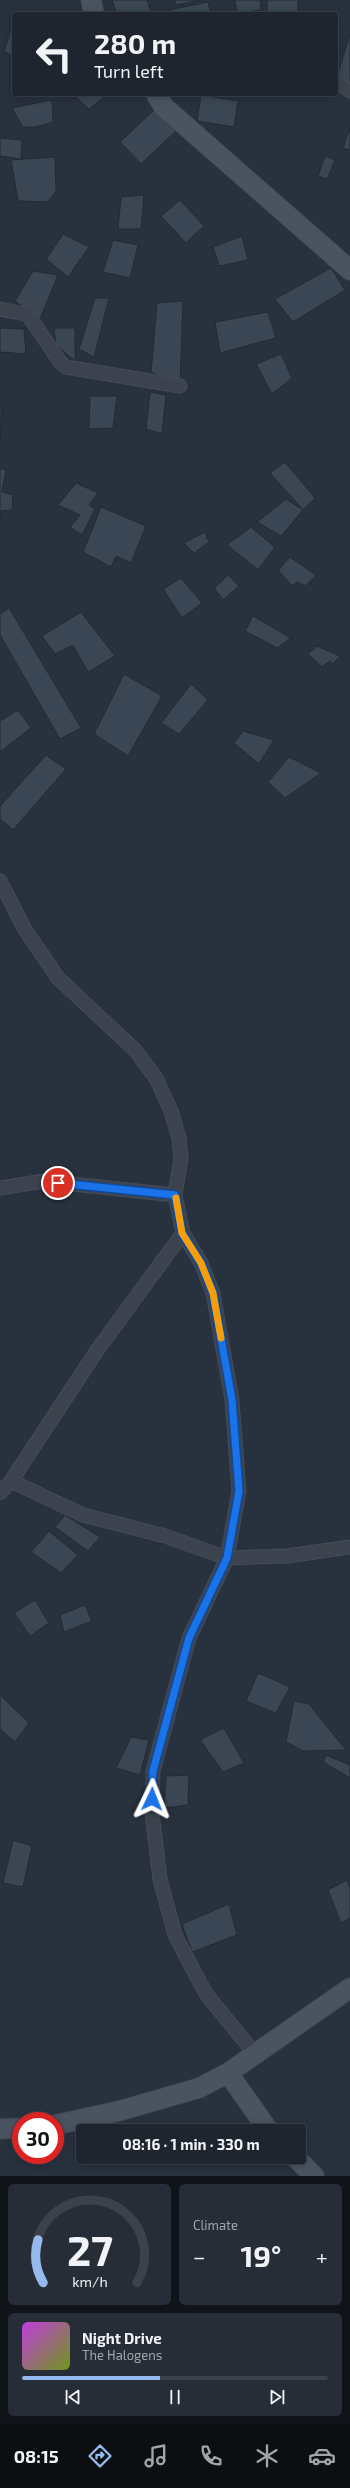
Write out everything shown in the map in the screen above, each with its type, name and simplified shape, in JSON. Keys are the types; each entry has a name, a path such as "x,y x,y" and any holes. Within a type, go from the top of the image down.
{"street":[{"path":"91,0 94,12"},
{"path":"338,83 350,91"},
{"path":"157,96 164,106 350,270"},
{"path":"0,309 26,314 61,363 66,367 180,386"},
{"path":"0,881 24,928 58,978 135,1050 156,1078 171,1111 179,1138 181,1159 175,1195 182,1233 201,1263 213,1293 232,1400 239,1491 227,1558 189,1638 153,1771 152,1813 160,1879 175,1935 206,1994 256,2055"},
{"path":"0,1188 44,1182 175,1195"},
{"path":"0,1492 11,1481 112,1330 182,1233"},
{"path":"11,1481 83,1515 165,1536 227,1558 286,1556 350,1547"},
{"path":"64,2123 120,2111 184,2092 228,2074 350,1988"},
{"path":"228,2074 264,2124"},
{"path":"0,2129 12,2128"},
{"path":"302,2164 314,2176"}],"building":[{"path":"112,0 147,0 151,12 116,12"},
{"path":"175,0 202,0 176,5"},
{"path":"235,0 260,0 261,10 237,12"},
{"path":"267,0 298,0 298,12 267,12"},
{"path":"208,2 210,12 170,12 169,10"},
{"path":"12,26 12,55 4,52"},
{"path":"350,34 350,84 338,81 338,73"},
{"path":"75,96 105,96 89,109"},
{"path":"201,96 238,101 234,127 197,121"},
{"path":"52,100 53,122 36,127 23,127 12,108"},
{"path":"155,109 176,131 141,164 120,142"},
{"path":"350,128 350,150 343,148"},
{"path":"0,138 22,140 21,159 0,156"},
{"path":"325,156 335,160 327,179 318,176"},
{"path":"55,157 56,192 47,202 18,201 11,160"},
{"path":"144,195 141,229 118,229 121,197"},
{"path":"180,200 204,226 186,243 161,216"},
{"path":"63,234 89,247 68,277 46,259"},
{"path":"242,236 248,260 219,266 213,247"},
{"path":"113,240 138,245 130,278 103,272"},
{"path":"331,268 345,290 293,322 275,299"},
{"path":"33,271 58,275 40,319 15,301"},
{"path":"95,298 109,298 94,357 79,349"},
{"path":"183,301 180,386 151,372 157,303"},
{"path":"268,312 276,338 220,353 215,322"},
{"path":"0,328 24,329 26,354 0,352"},
{"path":"54,328 75,328 75,361 56,345"},
{"path":"281,354 292,378 272,394 256,364"},
{"path":"150,392 166,395 162,434 146,429"},
{"path":"90,396 117,396 113,428 89,429"},
{"path":"0,409 2,409 0,441"},
{"path":"285,462 315,498 303,510 270,473"},
{"path":"0,469 6,469 2,492 13,495 12,510 1,511 0,524"},
{"path":"76,483 98,493 89,505 95,509 82,535 70,527 80,515 58,505"},
{"path":"286,499 303,510 281,536 257,522"},
{"path":"101,507 146,526 131,563 116,556 111,567 83,552"},
{"path":"251,527 275,547 258,570 227,545"},
{"path":"205,532 209,542 194,553 184,543"},
{"path":"290,557 316,575 305,586 297,582 292,586 278,570"},
{"path":"228,575 239,586 223,600 214,588"},
{"path":"181,578 202,603 182,618 163,589"},
{"path":"9,608 81,728 60,739 0,635 0,614"},
{"path":"81,612 115,656 88,672 73,645 55,654 42,636"},
{"path":"253,616 291,638 277,648 245,631"},
{"path":"317,646 340,656 333,664 330,661 322,667 308,654"},
{"path":"124,674 162,696 128,756 94,734"},
{"path":"191,684 208,700 179,734 161,723"},
{"path":"18,710 31,728 0,752 0,721"},
{"path":"243,731 274,740 259,764 234,743"},
{"path":"46,755 66,769 13,830 0,819 0,806"},
{"path":"289,757 321,773 285,798 268,782"},
{"path":"65,1515 100,1537 88,1551 55,1527"},
{"path":"49,1531 78,1555 61,1573 31,1552"},
{"path":"35,1600 49,1623 30,1636 14,1613"},
{"path":"85,1605 92,1621 64,1632 60,1615"},
{"path":"258,1673 290,1687 276,1713 246,1701"},
{"path":"0,1695 29,1723 15,1742 0,1729"},
{"path":"294,1701 309,1704 346,1750 303,1751 286,1742"},
{"path":"224,1728 244,1763 223,1772 200,1740"},
{"path":"131,1737 149,1740 140,1775 116,1768"},
{"path":"326,1755 350,1765 350,1778 323,1762"},
{"path":"189,1775 188,1805 164,1808 166,1776"},
{"path":"13,1840 32,1846 23,1887 3,1883"},
{"path":"347,1880 350,1888 350,1918 341,1923 328,1890"},
{"path":"229,1904 237,1935 192,1952 182,1924"}],"slow traffic":[{"path":"176,1198 182,1233 201,1263 213,1293 221,1338"}],"route":[{"path":"58,1183 114,1190 175,1195 182,1233 201,1263 213,1293 232,1400 239,1491 227,1558 189,1638 153,1771 152,1799"}]}
